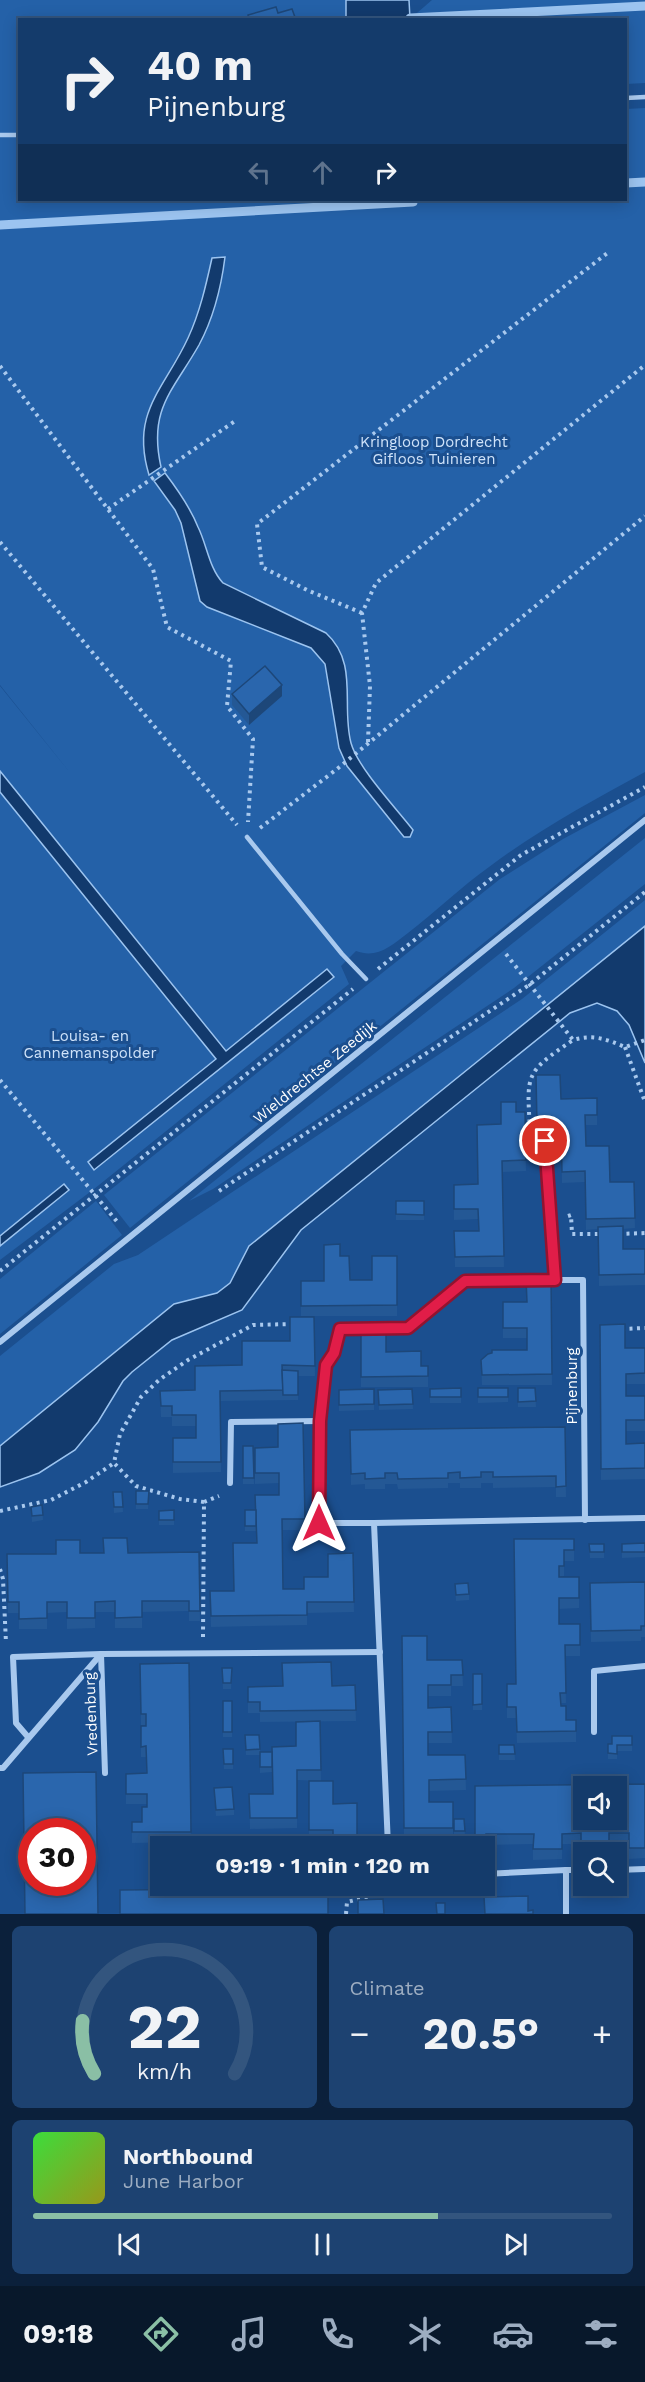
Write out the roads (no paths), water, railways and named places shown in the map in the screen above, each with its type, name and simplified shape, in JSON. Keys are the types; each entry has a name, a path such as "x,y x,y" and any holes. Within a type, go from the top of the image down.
{"street":[{"name":"Wieldrechtse Zeedijk","path":"0,1342 645,820"},
{"path":"545,1141 555,1280"},
{"name":"Pijnenburg","path":"585,1520 583,1280 465,1281 408,1328 340,1329 334,1353 326,1365 320,1421 319,1523 585,1520 645,1518"},
{"path":"230,1483 231,1422 320,1421"},
{"path":"374,1523 388,1836"},
{"name":"Vredenburg","path":"28,1737 16,1723 13,1657 101,1654 380,1652"},
{"name":"Vredenburg","path":"0,1768 3,1768 101,1654"},
{"name":"Vredenburg","path":"101,1654 105,1773"},
{"path":"594,1732 594,1671 645,1666"},
{"path":"627,1870 645,1869"},
{"path":"566,1870 566,1914"},
{"path":"495,1873 573,1870"}],"lane":[{"path":"627,98 645,97"},
{"path":"0,135 18,135"},
{"path":"247,837 342,954 366,979"}],"waterway":[{"path":"410,18 645,6"},
{"path":"627,183 645,182"},
{"path":"0,225 413,201"}],"park label":[{"name":"Kringloop Dordrecht Gifloos Tuinieren","path":"434,450"},
{"name":"Louisa- en Cannemanspolder","path":"90,1044"}]}
